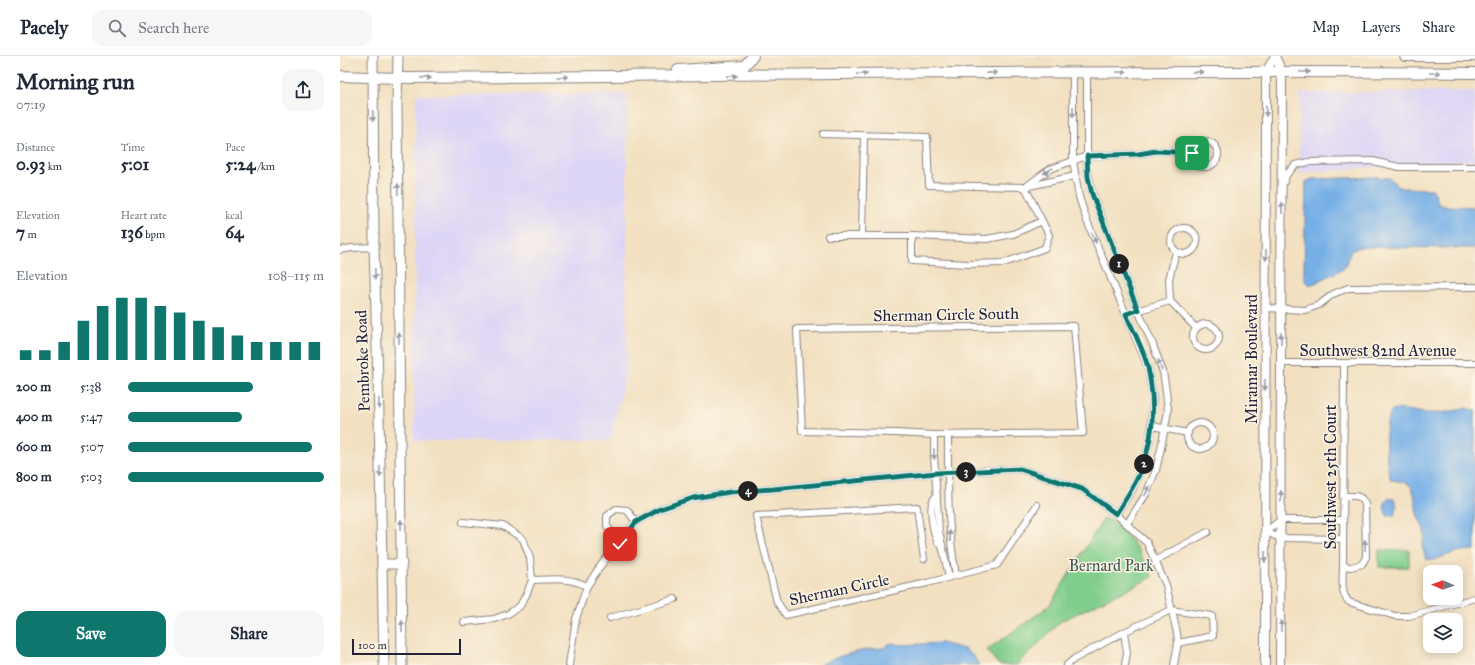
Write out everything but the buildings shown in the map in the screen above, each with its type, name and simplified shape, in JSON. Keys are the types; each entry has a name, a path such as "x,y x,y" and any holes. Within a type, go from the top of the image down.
{"main road":[{"name":"Pembroke Road","path":"373,56 374,247 384,665"},
{"path":"398,56 402,665"},
{"path":"633,76 649,71 744,66 753,56"},
{"path":"1405,56 1475,56"},
{"path":"340,76 397,78 1073,72 1475,73"},
{"path":"382,564 402,564"}],"street":[{"name":"Miramar Boulevard","path":"1275,56 1282,72 1280,665"},
{"name":"Miramar Boulevard","path":"1265,665 1266,72 1275,56"},
{"path":"1073,72 1073,161 1079,197 1086,221 1148,367 1153,398 1150,440 1143,466 1132,490 1116,514"},
{"path":"1088,72 1087,156 1088,177 1092,194 1163,372 1168,411 1156,470 1146,494 1127,524"},
{"path":"823,134 926,137 929,185 1025,187 1075,176"},
{"path":"862,236 864,136"},
{"path":"1208,141 1214,144 1217,149 1218,158 1212,166 1203,167 1195,162 1192,153 1196,145 1208,141"},
{"path":"1025,187 1050,169 1087,156 1138,154 1156,151 1192,153"},
{"path":"1282,187 1287,174 1295,164 1308,162 1373,161 1399,167 1475,167"},
{"path":"912,236 912,261 968,264 1004,263 1045,248 1049,235 1025,187"},
{"path":"828,236 912,236 987,240 1013,234 1042,221"},
{"path":"1184,228 1191,230 1197,241 1195,249 1184,255 1176,252 1173,249 1171,241 1173,234 1184,228"},
{"path":"340,250 374,247"},
{"path":"1176,252 1169,279 1170,301 1196,328"},
{"path":"1266,308 1305,310 1319,305 1332,294 1348,288 1475,287"},
{"path":"1126,314 1170,301"},
{"path":"1207,324 1217,329 1219,341 1215,347 1204,350 1198,348 1193,338 1196,328 1199,325 1207,324"},
{"name":"Sherman Circle South","path":"1074,326 1083,433 934,435 802,431 797,329 1074,326"},
{"name":"Southwest 82nd Avenue","path":"1281,363 1475,363"},
{"name":"Southwest 25th Court","path":"1344,363 1342,496 1343,592 1345,598 1349,602 1395,616 1409,616 1475,598"},
{"path":"1204,423 1211,428 1213,436 1212,441 1207,447 1198,449 1194,448 1188,441 1188,433 1189,429 1196,424 1204,423"},
{"path":"1152,426 1188,433"},
{"path":"934,435 938,517 942,546 949,577"},
{"path":"948,435 949,517 951,551 956,575"},
{"path":"569,665 576,619 588,586 601,565 620,544 636,522 660,509 693,498 730,492 948,472 1020,469 1082,489 1116,514 1147,543 1166,584 1178,633 1178,643 1174,665"},
{"path":"937,495 932,504 934,532 938,544 942,546"},
{"path":"1342,496 1356,496 1361,498 1365,504 1366,549 1366,556 1362,564 1351,567 1343,566"},
{"name":"Sherman Circle","path":"924,560 917,507 756,516 776,602 786,615 997,565 1037,505"},
{"path":"620,544 606,526 607,516 616,509 627,510 636,522"},
{"path":"938,517 949,517"},
{"path":"1265,532 1281,520 1343,520"},
{"path":"462,522 503,526 523,539 530,558 532,580 520,606 508,614 494,619 464,622"},
{"path":"1156,560 1208,532"},
{"path":"1265,532 1281,538 1343,539"},
{"path":"532,580 565,579 576,581 588,586"},
{"path":"610,618 675,599"},
{"path":"1067,665 1074,659 1124,632 1172,610 1212,616 1213,636 1178,643"},
{"path":"1124,632 1127,653 1125,665"}],"shaded area":[{"path":"1475,91 1475,161 1454,161 1299,173 1300,93"},
{"path":"627,94 627,366 611,440 414,441 416,95"}],"green space":[{"name":"Bernard Park","path":"1104,518 1116,523 1137,548 1153,577 1061,621 1017,665 999,665 987,650 1049,606"},
{"path":"1379,550 1409,550 1409,567 1379,567"}],"water":[{"path":"1389,178 1401,188 1432,189 1436,195 1438,204 1444,206 1475,207 1475,248 1359,247 1351,251 1344,268 1311,285 1305,281 1304,273 1306,182 1312,179"},
{"path":"1467,408 1475,411 1475,550 1460,551 1433,560 1426,559 1422,547 1425,536 1417,514 1414,493 1411,486 1405,482 1391,480 1389,474 1386,440 1388,419 1392,410 1401,409 1436,413"},
{"path":"1387,499 1394,499 1396,501 1397,508 1394,516 1387,516 1388,514 1386,514 1384,506"},
{"path":"893,643 899,645 941,643 964,649 973,656 979,665 820,665 843,655 884,648"}],"route":[{"path":"620,544 636,522 660,509 693,498 730,492 936,473 1020,469 1082,489 1116,514 1132,490 1143,466 1150,440 1153,398 1148,367 1126,314 1138,310 1092,194 1088,177 1087,156 1138,154 1156,151 1192,153"}]}
